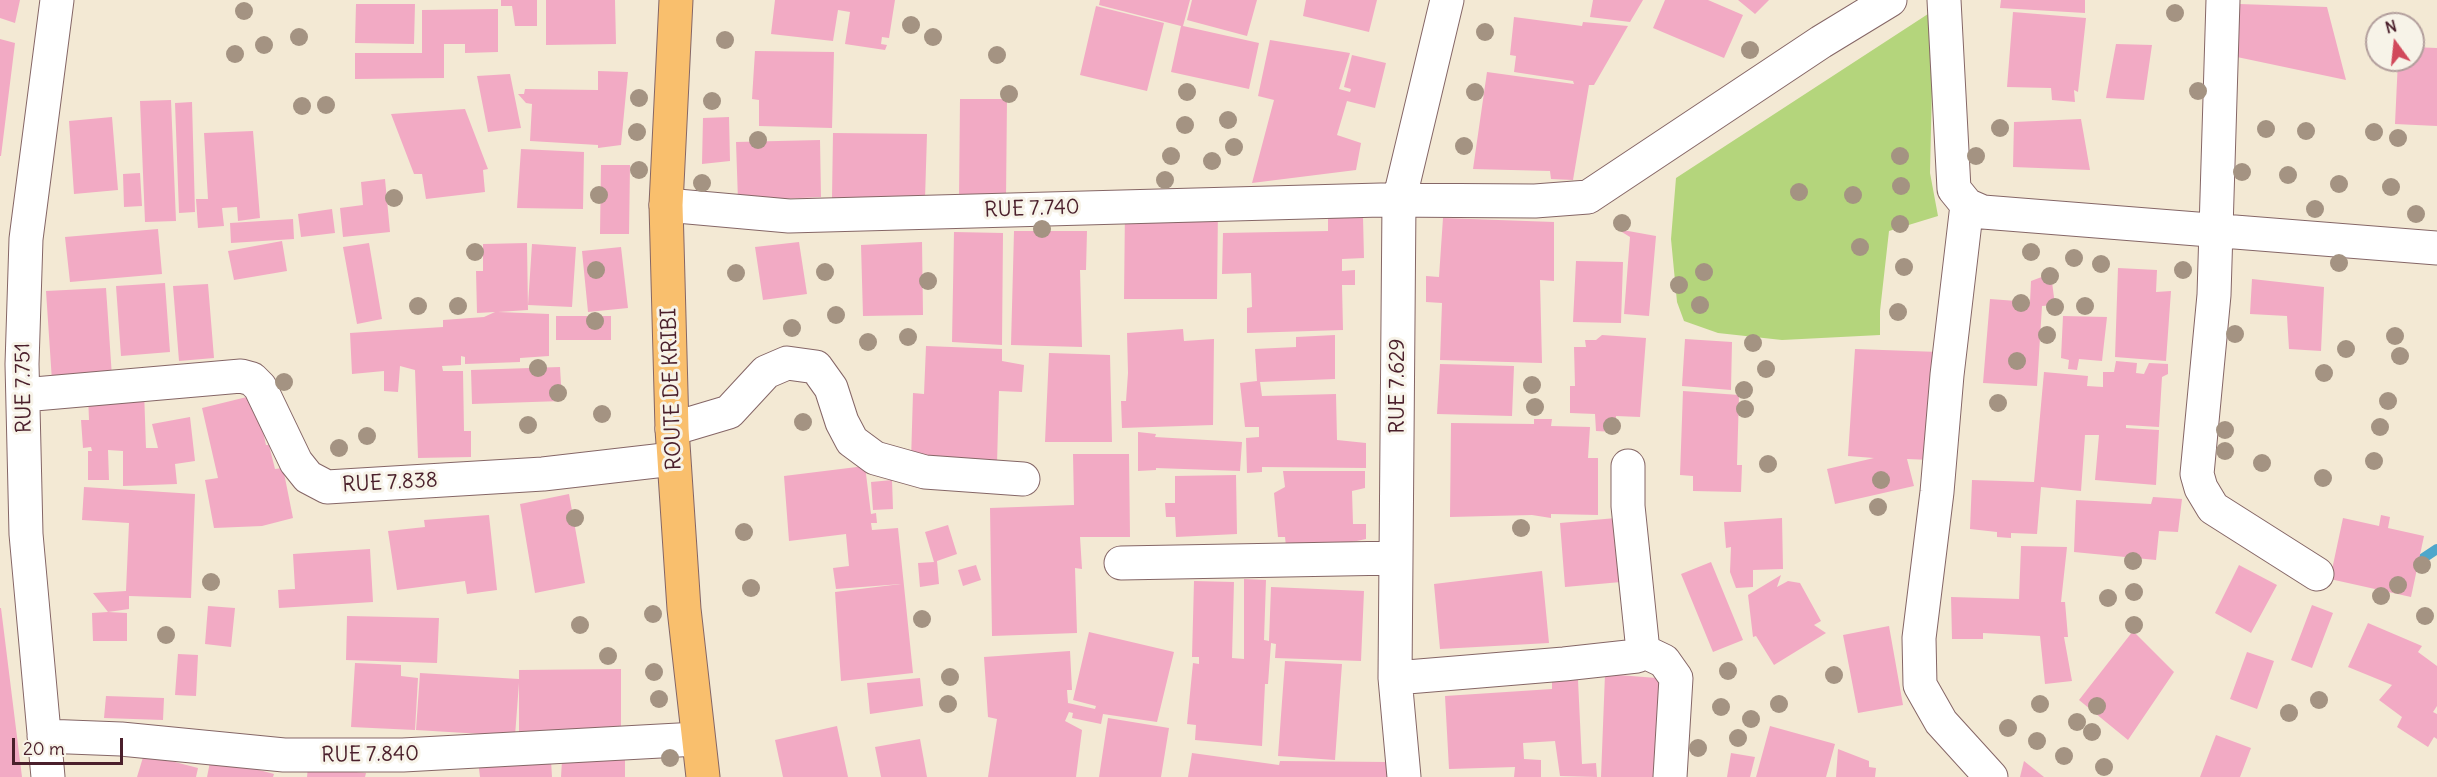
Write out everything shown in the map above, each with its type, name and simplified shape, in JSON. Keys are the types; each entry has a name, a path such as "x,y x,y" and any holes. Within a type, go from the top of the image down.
{"main road":[{"name":"ROUTE DE KRIBI","path":"676,0 666,205 673,444 697,739 703,777"}],"street":[{"name":"RUE 7.751","path":"48,777 27,534 23,395 26,239 57,0"},
{"name":"RUE 7.629","path":"1404,777 1395,678 1399,201 1448,0"},
{"name":"RUE 7.740","path":"666,205 789,216 1399,201 1535,201 1588,197 1821,42 1890,0"},
{"path":"1944,0 1954,189 1967,205 1983,213 2437,248"},
{"path":"2223,0 2217,232 2197,474 2201,488 2213,508 2318,574"},
{"path":"1967,205 1947,375 1937,492 1919,638 1920,685 1941,722 1990,777"},
{"path":"673,444 729,412 766,372 787,363 816,367 831,388 842,422 852,441 875,458 925,472 1023,479"},
{"name":"RUE 7.838","path":"23,395 241,376 252,379 260,387 296,462 308,477 327,486 543,474 673,444"},
{"path":"1628,466 1628,506 1643,651"},
{"path":"1121,563 1396,558"},
{"path":"1395,678 1574,663 1637,656 1643,651"},
{"path":"1643,651 1664,661 1676,678 1670,777"},
{"name":"RUE 7.840","path":"44,736 142,741 284,756 403,755 697,739"}],"green space":[{"path":"1928,14 1932,85 1930,173 1938,216 1889,231 1880,311 1880,335 1782,340 1718,333 1684,321 1677,302 1671,239 1676,178"}],"building":[{"path":"0,0 20,0 15,23 0,18"},
{"path":"501,0 537,0 537,26 515,26 512,6 501,6"},
{"path":"546,0 615,0 616,44 546,45"},
{"path":"775,0 895,0 889,38 882,37 881,44 887,45 885,50 845,44 850,12 838,10 833,41 771,34"},
{"path":"1100,0 1190,0 1183,26 1259,43 1249,89 1171,72 1181,26 1099,5"},
{"path":"1192,0 1257,0 1247,36 1187,20"},
{"path":"1306,0 1377,0 1369,32 1303,16"},
{"path":"1593,0 1643,0 1630,22 1590,17"},
{"path":"1665,0 1708,0 1743,15 1724,58 1653,28"},
{"path":"1738,0 1769,0 1755,14"},
{"path":"2001,0 2085,0 2085,13 2000,8"},
{"path":"356,4 415,4 414,44 355,43"},
{"path":"2239,4 2327,7 2346,80 2237,57"},
{"path":"1096,6 1164,23 1147,91 1080,75"},
{"path":"498,9 498,52 465,53 465,44 444,44 444,78 355,79 355,53 422,53 422,10"},
{"path":"2013,12 2086,18 2078,92 2074,90 2075,102 2052,100 2051,88 2007,87"},
{"path":"1514,17 1582,26 1583,22 1628,26 1594,85 1589,85 1573,180 1551,179 1550,171 1473,169 1487,72 1574,84 1573,81 1514,72 1516,56 1510,55"},
{"path":"0,39 15,43 1,156 0,156"},
{"path":"1270,40 1350,53 1339,89 1350,92 1351,89 1344,87 1352,55 1386,63 1375,108 1347,101 1337,135 1361,143 1356,170 1252,183 1274,100 1258,96"},
{"path":"2116,44 2152,45 2144,100 2106,98"},
{"path":"2425,48 2437,48 2437,126 2395,124 2397,72 2425,72"},
{"path":"755,51 834,52 832,128 759,126 759,100 752,99"},
{"path":"598,71 628,72 621,145 598,148 598,145 530,141 532,104 526,103 518,94 524,94 525,89 598,90"},
{"path":"510,74 521,128 488,132 477,76"},
{"path":"960,99 1007,99 1006,199 959,199"},
{"path":"171,100 176,221 145,222 140,101"},
{"path":"192,102 195,212 179,213 175,103"},
{"path":"465,109 488,169 483,170 485,192 426,199 422,174 414,174 391,114"},
{"path":"112,117 118,190 74,194 69,121"},
{"path":"729,117 730,161 702,164 703,118"},
{"path":"2081,119 2090,170 2013,167 2014,122"},
{"path":"253,131 260,218 238,221 237,207 222,208 224,226 198,228 196,199 208,199 204,133"},
{"path":"833,133 927,134 925,199 832,198"},
{"path":"820,140 821,197 738,201 736,142"},
{"path":"521,149 584,152 583,209 517,208"},
{"path":"601,165 630,165 629,234 600,234"},
{"path":"140,173 142,206 124,207 123,174"},
{"path":"385,179 390,232 343,237 340,208 363,205 361,182"},
{"path":"1125,207 1218,207 1217,299 1124,299"},
{"path":"332,209 335,233 301,237 298,214"},
{"path":"1328,216 1363,217 1364,258 1342,259 1342,271 1355,270 1355,285 1342,285 1343,330 1247,333 1247,308 1252,307 1251,273 1222,274 1223,233 1328,231"},
{"path":"1443,218 1554,222 1554,281 1540,280 1542,363 1440,360 1442,303 1426,302 1426,276 1439,277"},
{"path":"293,219 294,239 231,243 230,223"},
{"path":"158,229 162,274 70,282 65,237"},
{"path":"1617,229 1656,236 1649,316 1624,314 1630,237"},
{"path":"1014,231 1087,231 1086,270 1080,270 1082,347 1011,345"},
{"path":"954,232 1003,233 1002,345 952,342"},
{"path":"282,241 287,271 234,280 228,251"},
{"path":"799,242 807,294 763,300 755,247"},
{"path":"922,242 923,315 863,316 861,245"},
{"path":"369,243 382,319 357,324 343,247"},
{"path":"527,243 528,310 498,312 549,314 549,356 520,358 520,362 465,364 465,357 461,356 461,365 442,366 443,371 463,371 464,431 471,431 471,457 418,458 415,370 400,366 398,392 384,391 384,371 352,374 350,333 443,327 443,320 484,317 495,312 477,313 476,271 483,271 483,244"},
{"path":"532,244 576,247 572,307 528,305"},
{"path":"621,247 628,308 588,312 582,251"},
{"path":"1576,261 1623,262 1621,323 1573,322"},
{"path":"2118,268 2157,270 2156,292 2171,291 2166,361 2115,357"},
{"path":"2047,275 2048,283 2052,282 2055,305 2042,306 2037,386 1983,383 1990,299 2030,302 2031,281"},
{"path":"2252,279 2324,287 2321,351 2289,349 2287,316 2250,314"},
{"path":"165,283 170,352 121,356 116,286"},
{"path":"208,284 214,358 179,361 173,286"},
{"path":"106,288 112,377 52,381 46,291"},
{"path":"556,316 611,316 611,340 556,340"},
{"path":"2063,316 2107,317 2102,361 2079,359 2077,370 2068,369 2069,360 2061,358"},
{"path":"1183,329 1184,341 1214,339 1213,425 1122,428 1121,401 1126,401 1128,373 1127,333"},
{"path":"1335,335 1335,379 1260,382 1262,396 1336,394 1337,440 1366,443 1366,468 1262,467 1262,472 1247,473 1246,438 1259,437 1259,427 1245,427 1240,383 1257,381 1255,349 1296,347 1296,337"},
{"path":"1602,335 1646,338 1640,417 1616,416 1615,432 1596,431 1595,414 1570,413 1570,386 1575,386 1574,347 1586,347 1585,340 1596,340"},
{"path":"1685,339 1732,342 1731,390 1682,386"},
{"path":"926,346 1002,349 1002,361 1024,365 1022,392 999,391 997,464 911,461 913,393 924,394"},
{"path":"1855,349 1939,352 1931,460 1907,459 1914,486 1835,504 1827,469 1874,458 1848,456"},
{"path":"1049,353 1110,355 1112,442 1045,442"},
{"path":"2116,361 2137,363 2136,373 2144,374 2149,363 2168,364 2168,374 2162,377 2159,427 2126,425 2126,428 2159,430 2156,485 2095,480 2099,435 2085,435 2081,491 2041,487 2037,534 2011,533 2011,538 1997,537 1997,532 1970,529 1972,480 2034,482 2044,372 2088,376 2087,386 2103,387 2103,372 2114,372"},
{"path":"1440,364 1514,366 1512,416 1437,414"},
{"path":"560,367 562,401 472,404 471,370"},
{"path":"144,390 146,448 158,448 152,424 190,417 195,461 175,464 177,484 123,486 123,451 108,450 109,480 88,480 88,451 92,451 91,447 83,448 81,420 89,420 88,395"},
{"path":"1683,391 1739,395 1737,465 1742,465 1741,492 1693,491 1693,476 1680,475"},
{"path":"255,395 266,445 269,445 275,469 283,468 293,518 262,526 214,528 205,480 218,478 202,408"},
{"path":"1534,419 1552,419 1551,426 1590,427 1588,458 1598,458 1598,515 1551,514 1551,518 1532,515 1450,517 1451,423 1534,424"},
{"path":"1138,432 1156,434 1155,437 1242,442 1240,471 1156,468 1156,470 1138,471"},
{"path":"1073,454 1129,454 1130,537 1080,537 1082,569 1075,568 1077,633 992,636 990,508 1074,505"},
{"path":"865,466 871,514 876,513 877,523 871,523 872,530 898,528 913,673 841,681 835,592 901,584 836,589 833,568 849,566 846,534 789,541 784,476"},
{"path":"1283,471 1365,471 1365,488 1352,491 1353,524 1366,524 1366,539 1287,556 1285,537 1278,537 1274,493 1285,487"},
{"path":"1236,475 1237,534 1176,537 1175,517 1166,517 1165,503 1175,503 1175,476"},
{"path":"892,480 893,509 873,510 871,482"},
{"path":"84,487 195,494 191,598 129,596 129,609 108,612 93,593 126,591 129,523 82,520"},
{"path":"569,494 585,583 535,593 520,504"},
{"path":"2153,497 2182,499 2178,532 2159,531 2156,560 2074,552 2076,500 2151,504"},
{"path":"489,515 497,590 467,594 465,581 397,590 388,531 425,527 424,520"},
{"path":"2381,515 2390,517 2388,528 2424,536 2411,597 2330,579 2343,518 2379,526"},
{"path":"1616,518 1621,582 1565,587 1560,523"},
{"path":"1782,518 1783,569 1753,570 1753,587 1736,588 1730,572 1731,547 1726,548 1724,522"},
{"path":"948,525 957,554 937,561 939,584 920,587 918,563 934,562 925,532"},
{"path":"2021,546 2067,547 2061,602 2065,602 2068,637 2064,637 2072,681 2045,684 2040,636 1983,633 1983,639 1952,639 1951,597 2019,599"},
{"path":"370,549 373,602 279,608 278,590 295,589 293,554"},
{"path":"1711,562 1743,640 1713,652 1681,574"},
{"path":"976,565 981,580 963,586 958,570"},
{"path":"2239,565 2277,585 2251,633 2215,613"},
{"path":"1542,571 1549,643 1440,649 1434,584"},
{"path":"1781,575 1777,587 1788,581 1800,583 1821,621 1814,625 1826,633 1774,665 1756,636 1753,637 1748,595"},
{"path":"1244,579 1266,580 1264,640 1269,641 1271,587 1364,591 1361,661 1275,658 1276,644 1271,643 1268,684 1265,684 1262,746 1195,740 1196,725 1187,724 1193,663 1199,664 1199,657 1192,657 1194,581 1234,582 1232,658 1244,659"},
{"path":"2312,605 2333,613 2312,668 2291,660"},
{"path":"208,606 235,608 231,647 205,644"},
{"path":"1,608 22,777 0,777"},
{"path":"92,613 127,613 127,641 93,641"},
{"path":"347,616 439,618 437,663 346,660"},
{"path":"2368,623 2422,646 2418,652 2437,666 2437,706 2433,712 2437,714 2437,739 2434,737 2428,747 2397,727 2402,717 2379,700 2392,685 2348,667"},
{"path":"1889,626 1903,705 1858,713 1843,635"},
{"path":"2133,631 2174,672 2128,740 2079,700"},
{"path":"1089,632 1174,652 1157,722 1103,714 1101,724 1072,718 1073,713 1069,712 1065,721 1082,730 1076,777 988,777 997,719 988,717 984,657 1070,651 1072,690 1067,690 1068,703 1095,709 1096,706 1073,700"},
{"path":"2247,652 2274,661 2257,709 2230,699"},
{"path":"178,654 198,655 196,696 175,695"},
{"path":"1285,661 1342,664 1335,760 1278,756"},
{"path":"355,663 401,665 401,676 418,678 415,730 351,727"},
{"path":"621,669 621,737 519,737 519,683 515,736 416,730 420,673 519,679 519,670"},
{"path":"1605,674 1670,679 1664,777 1601,777"},
{"path":"920,678 923,706 870,714 867,683"},
{"path":"1578,680 1582,764 1596,763 1597,777 1560,776 1555,741 1523,743 1524,759 1541,760 1541,777 1514,777 1515,767 1449,769 1445,696 1552,689 1552,681"},
{"path":"106,696 164,698 163,720 104,718"},
{"path":"1108,718 1169,728 1161,777 1099,777"},
{"path":"837,726 848,777 783,777 775,740"},
{"path":"1770,726 1835,744 1826,777 1756,777"},
{"path":"2216,735 2251,748 2240,777 2200,777"},
{"path":"920,739 927,777 881,777 875,747"},
{"path":"1838,749 1869,761 1869,767 1876,768 1875,777 1836,777"},
{"path":"1192,753 1279,765 1280,761 1387,762 1387,777 1188,777"},
{"path":"1731,753 1755,757 1750,777 1727,777"},
{"path":"144,754 198,768 196,777 137,777"},
{"path":"211,757 274,774 273,777 207,777"},
{"path":"602,757 625,757 625,777 561,777 562,761 603,761"},
{"path":"551,760 552,777 480,777 478,761"},
{"path":"2024,761 2044,777 2020,777"},
{"path":"308,767 366,773 365,777 307,777"}],"waterway":[{"path":"2410,567 2437,549"}]}
